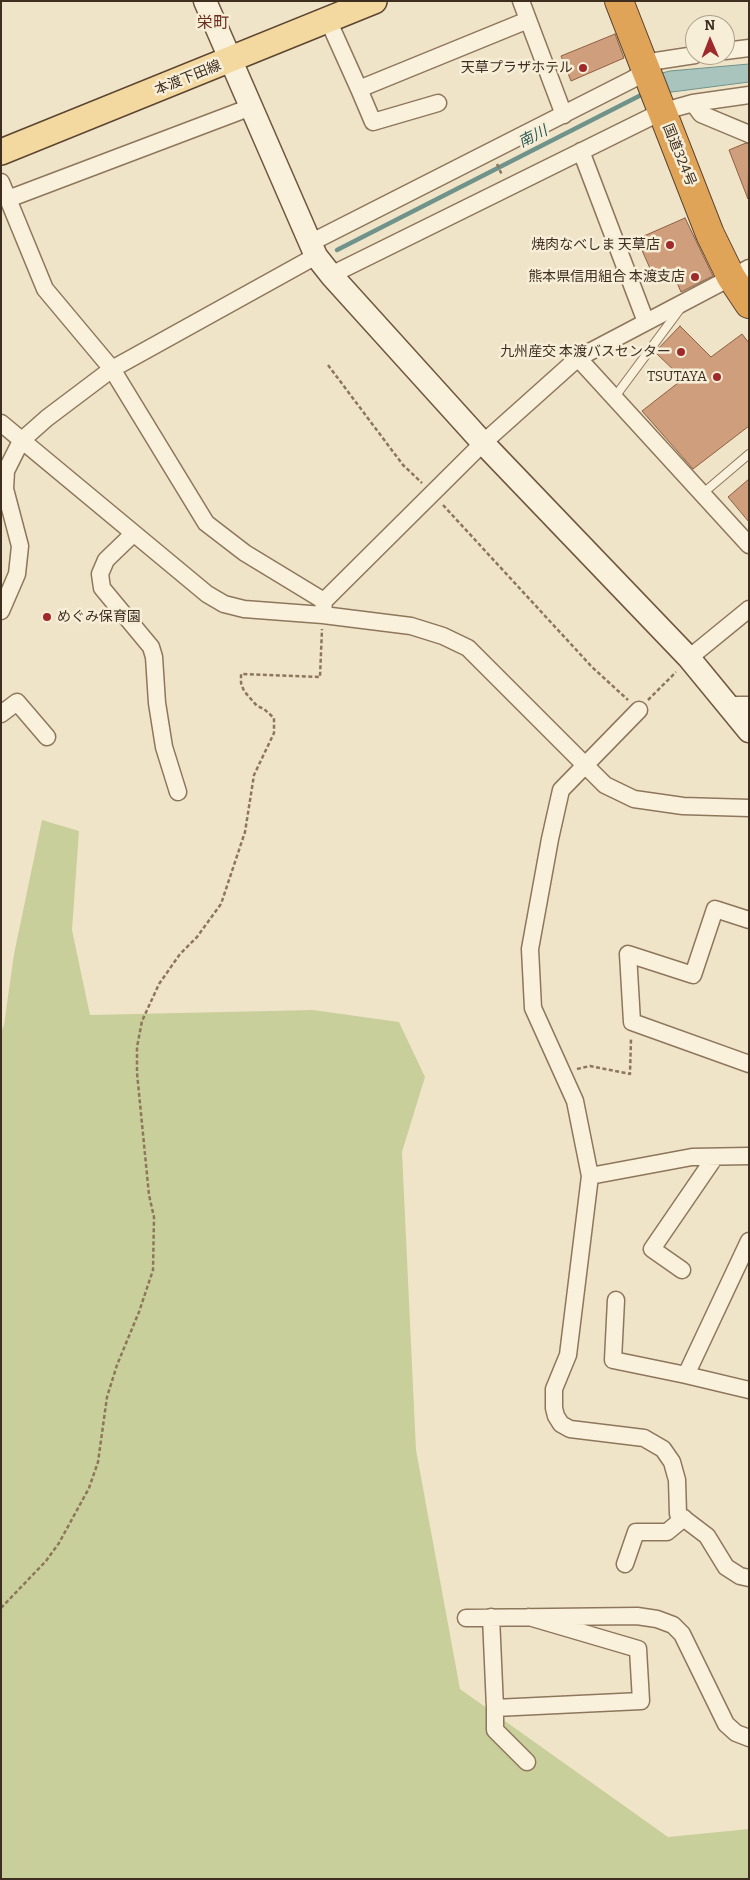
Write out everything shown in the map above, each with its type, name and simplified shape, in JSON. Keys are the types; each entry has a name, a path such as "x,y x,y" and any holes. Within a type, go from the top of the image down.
{"highway":[{"name":"国道324号","path":"623,2 660,109 710,234 740,272 749,304"}],"main road":[{"name":"本渡下田線","path":"1,152 374,1"}],"street":[{"path":"205,1 313,250 331,275 483,443 690,658 738,705 749,731"},
{"path":"521,1 564,115"},
{"path":"328,20 373,122 438,103"},
{"path":"359,89 528,20"},
{"path":"735,50 749,48"},
{"path":"1,611 17,574 20,546 6,489 6,471 21,441 47,418 112,369 313,250 564,115 647,74 656,61 685,57"},
{"path":"331,275 581,151 660,109 749,95"},
{"path":"692,104 700,114 749,134"},
{"path":"8,199 251,107"},
{"path":"581,151 646,322"},
{"path":"1,182 45,289 112,369 206,523 245,553 324,608"},
{"path":"324,608 432,493 483,443 578,358 740,272"},
{"path":"578,358 749,545"},
{"path":"1,423 206,594 224,604 244,609 324,608 412,626 443,636 468,648 606,785 634,800 683,806 749,808"},
{"path":"133,534 106,560 100,574 102,588 151,647 154,657 157,703 164,747 178,792"},
{"path":"690,658 749,610"},
{"path":"1,714 17,702 47,737"},
{"path":"639,710 562,790 550,839 530,949 533,1008 575,1101 590,1176 568,1355 554,1389 554,1408 561,1424 570,1428 644,1438 663,1448 672,1462 677,1480 678,1514 707,1536 726,1567 740,1576 749,1578"},
{"path":"747,1058 632,1022 628,954 693,975 716,909 749,920"},
{"path":"590,1176 692,1158 749,1156"},
{"path":"682,1270 652,1249 715,1157"},
{"path":"686,1375 749,1241"},
{"path":"616,1300 613,1360 749,1390"},
{"path":"625,1564 636,1532 668,1532 684,1518"},
{"path":"466,1618 637,1616 657,1618 673,1625 682,1634 726,1724 736,1733 749,1738"},
{"path":"491,1617 495,1730 527,1762"},
{"path":"495,1708 641,1701 638,1649 529,1617"}],"lane":[{"path":"614,398 686,301"},
{"path":"702,494 749,454"}],"path":[{"path":"495,161 503,176"},
{"path":"328,365 403,465 432,493 592,667 639,710 690,658"},
{"path":"1,1608 46,1561 60,1543 89,1488 98,1462 107,1397 153,1270 154,1217 148,1186 137,1074 137,1048 142,1021 159,984 180,954 197,937 221,904 245,832 254,775 274,733 274,718 264,709 257,706 244,692 241,674 320,677 324,608"},
{"path":"562,1073 590,1066 630,1074 632,1022"}],"green space":[{"path":"42,820 79,831 72,930 90,1015 313,1010 399,1022 425,1077 402,1152 416,1450 460,1689 668,1837 749,1829 749,1879 1,1879 1,1032 4,1025 14,954"}],"water":[{"path":"749,64 749,82 664,93 658,74 670,71"}],"building":[{"name":"天草プラザホテル","path":"615,34 624,58 571,81 561,56"},
{"path":"746,143 749,144 748,199 729,150"},
{"name":"焼肉なべしま 天草店","path":"685,218 713,276 681,292 672,271 656,282 637,239"},
{"name":"TSUTAYA","path":"680,326 711,357 742,334 749,343 749,426 693,469 642,411 683,379 655,352"},
{"path":"749,479 749,522 728,497"}],"waterway":[{"name":"南川","path":"337,250 645,93"}],"place":[{"name":"天草プラザホテル","path":"583,68"},
{"name":"焼肉なべしま 天草店","path":"670,245"},
{"name":"熊本県信用組合 本渡支店","path":"695,277"},
{"name":"九州産交 本渡バスセンター","path":"681,352"},
{"name":"TSUTAYA","path":"717,377"},
{"name":"めぐみ保育園","path":"47,617"}],"district":[{"name":"栄町","path":"213,24"}]}
